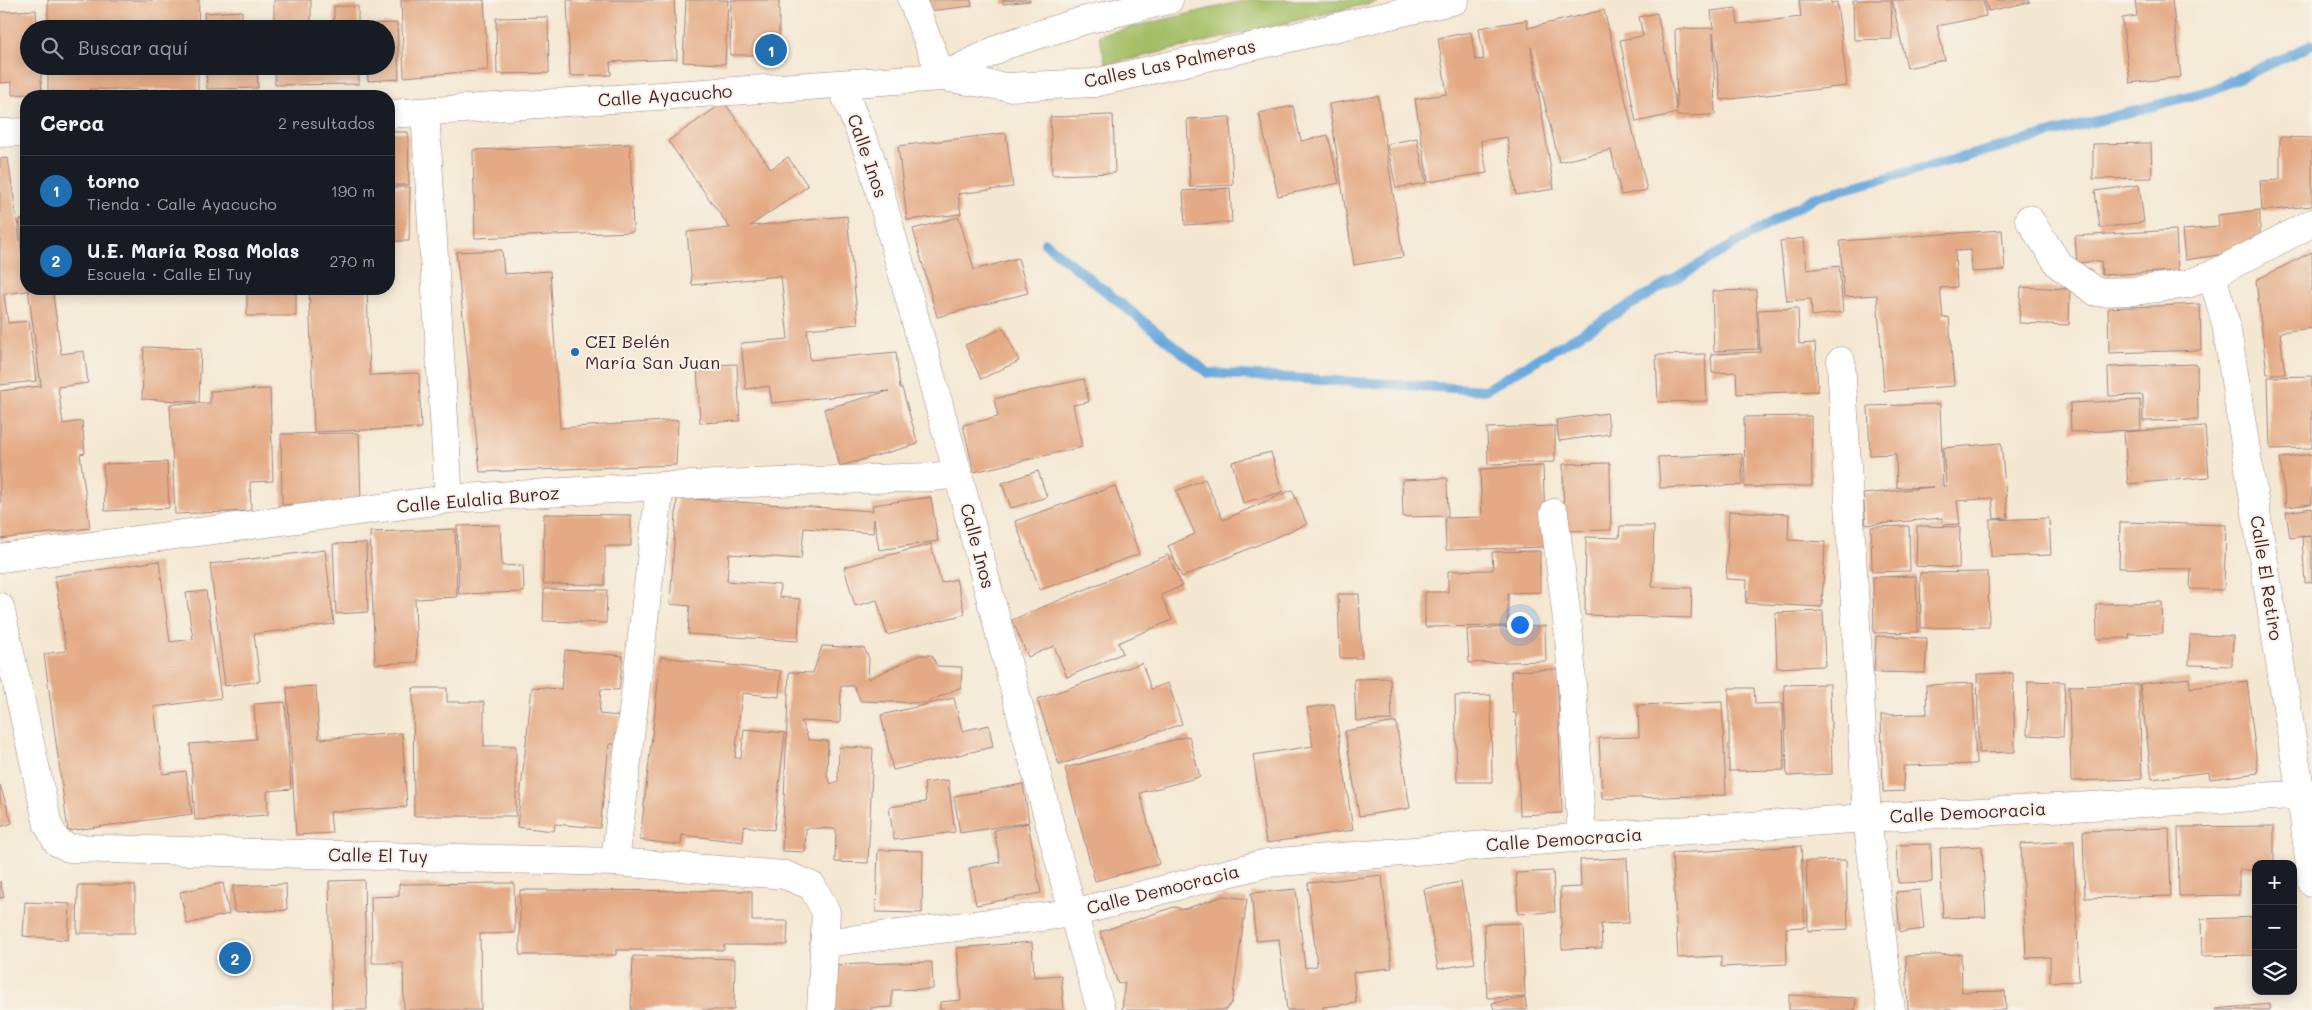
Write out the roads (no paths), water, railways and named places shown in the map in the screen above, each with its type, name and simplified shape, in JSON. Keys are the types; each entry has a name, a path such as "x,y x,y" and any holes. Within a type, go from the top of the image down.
{"street":[{"path":"912,0 942,77 1006,44 1082,21 1169,0"},
{"name":"Calles Las Palmeras","path":"942,77 1007,87 1094,83 1455,0"},
{"name":"Calle Ayacucho","path":"395,114 942,77"},
{"name":"Calle Inos","path":"841,85 870,156 958,474 1073,913 1101,1010"},
{"path":"425,112 449,499"},
{"path":"0,133 20,132"},
{"path":"2029,219 2059,265 2096,292 2133,291 2187,284 2212,275 2312,223"},
{"name":"Calle El Retiro","path":"2212,275 2226,324 2306,795 2312,883"},
{"path":"1841,361 1867,818 1891,1010"},
{"name":"Calle Eulalia Buroz","path":"0,558 449,499 660,486 932,477 958,474"},
{"path":"615,862 660,486"},
{"path":"1554,513 1569,636 1582,838"},
{"name":"Calle El Tuy","path":"0,607 48,825 57,842 69,848 615,862 785,875 812,886 826,912 821,1010"},
{"name":"Calle Democracia","path":"824,943 1073,913 1268,863 1867,818 2306,795"}],"waterway":[{"path":"1045,243 1208,373 1485,390 1815,197 2212,90 2312,45"}],"place":[{"name":"torno","path":"771,50"},
{"name":"CEI Belén María San Juan","path":"575,352"},
{"name":"U.E. María Rosa Molas","path":"235,958"}]}
